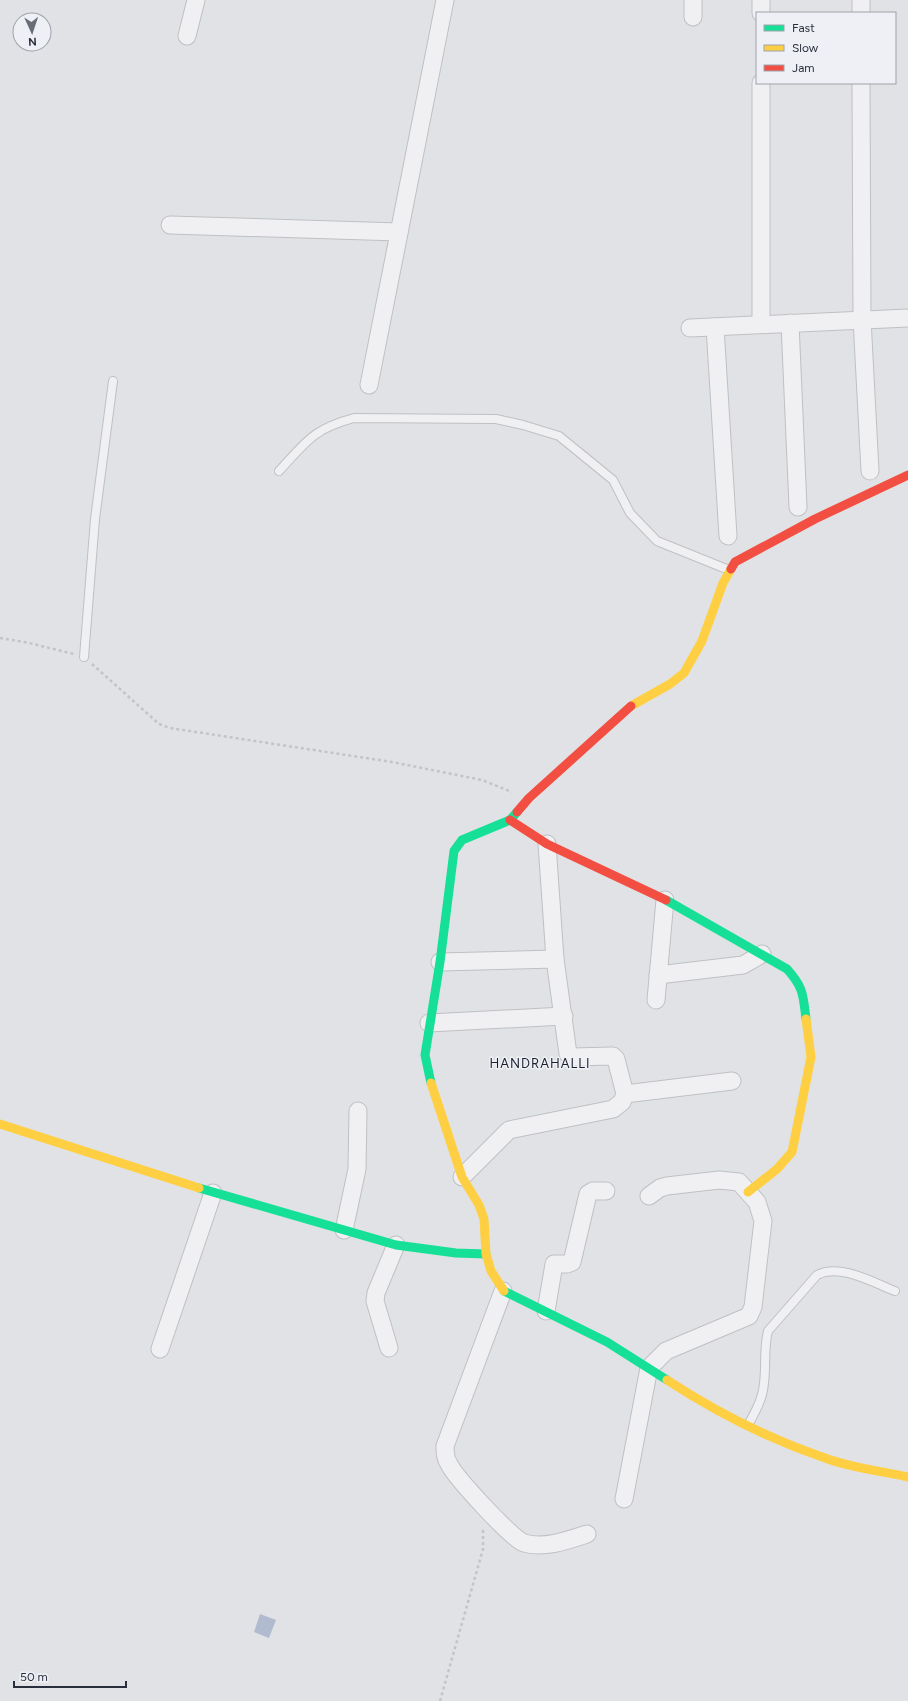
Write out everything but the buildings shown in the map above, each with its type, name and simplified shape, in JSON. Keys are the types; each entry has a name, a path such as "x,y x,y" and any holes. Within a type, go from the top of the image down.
{"street":[{"path":"187,36 196,0"},
{"path":"369,385 445,0"},
{"path":"693,0 693,17"},
{"path":"761,0 761,12"},
{"path":"861,12 862,0"},
{"path":"761,84 761,324"},
{"path":"861,84 862,319 870,471"},
{"path":"170,225 399,232"},
{"path":"690,328 908,318"},
{"path":"790,323 798,507"},
{"path":"715,327 728,536"},
{"path":"908,475 815,519 736,562 730,570 702,641 684,673 670,684 635,703 529,798 510,820 462,840 454,851 440,962 429,1022 425,1055 427,1069 462,1177 479,1205 484,1219 486,1254 491,1271 503,1291 607,1342 697,1400 748,1426 826,1458 908,1478"},
{"path":"510,820 547,844 665,900 762,954 787,969 798,981 803,992 812,1057 792,1152 777,1169 748,1192"},
{"path":"462,1177 509,1130 613,1109 622,1102 625,1094 616,1059 613,1056 569,1056 555,959 547,844"},
{"path":"656,1000 665,900"},
{"path":"658,975 743,965 762,954"},
{"path":"440,962 555,959"},
{"path":"429,1022 564,1016"},
{"path":"625,1094 732,1081"},
{"path":"344,1230 357,1169 358,1111"},
{"path":"0,1124 213,1192 396,1245 486,1254"},
{"path":"624,1500 649,1368 666,1351 749,1316 753,1307 763,1222 757,1202 739,1182 719,1180 667,1186 660,1188 649,1196"},
{"path":"546,1311 554,1264 572,1262 588,1194 590,1191 606,1191"},
{"path":"160,1349 213,1192"},
{"path":"389,1348 375,1301 376,1293 396,1245"},
{"path":"503,1291 445,1446 445,1456 449,1465 482,1504 519,1541 525,1543 560,1543 587,1534"}],"lane":[{"path":"84,657 95,520 113,381"},
{"path":"279,471 312,435 332,424 354,418 496,419 524,425 559,436 613,480 630,513 657,541 730,570"},
{"path":"748,1426 759,1403 764,1388 765,1342 768,1331 817,1275 824,1271 841,1270 895,1291"}],"path":[{"path":"0,638 29,643 84,657 159,724 170,728 392,762 482,780 529,798"},
{"path":"440,1701 483,1549 482,1504"}],"water":[{"path":"260,1614 276,1620 269,1638 254,1632"}],"traffic: fast":[{"path":"431,1083 425,1055 440,962 454,851 462,840 510,820 517,812"},
{"path":"666,900 787,969 797,981 802,992 806,1019"},
{"path":"199,1188 396,1245 456,1253 486,1254"},
{"path":"504,1291 607,1342 667,1380"}],"traffic: slow":[{"path":"631,706 670,684 684,673 702,641 723,583 731,569"},
{"path":"748,1192 777,1169 792,1152 811,1057 806,1019"},
{"path":"431,1083 462,1177 479,1205 484,1219 486,1254 491,1271 504,1291"},
{"path":"0,1124 199,1188"},
{"path":"667,1380 704,1403 743,1424 804,1451 845,1464 908,1477"}],"traffic: jam":[{"path":"731,569 735,562 815,519 908,475"},
{"path":"517,812 529,798 631,706"},
{"path":"510,820 547,844 666,900"}],"district":[{"name":"HANDRAHALLI","path":"540,1063"}]}
